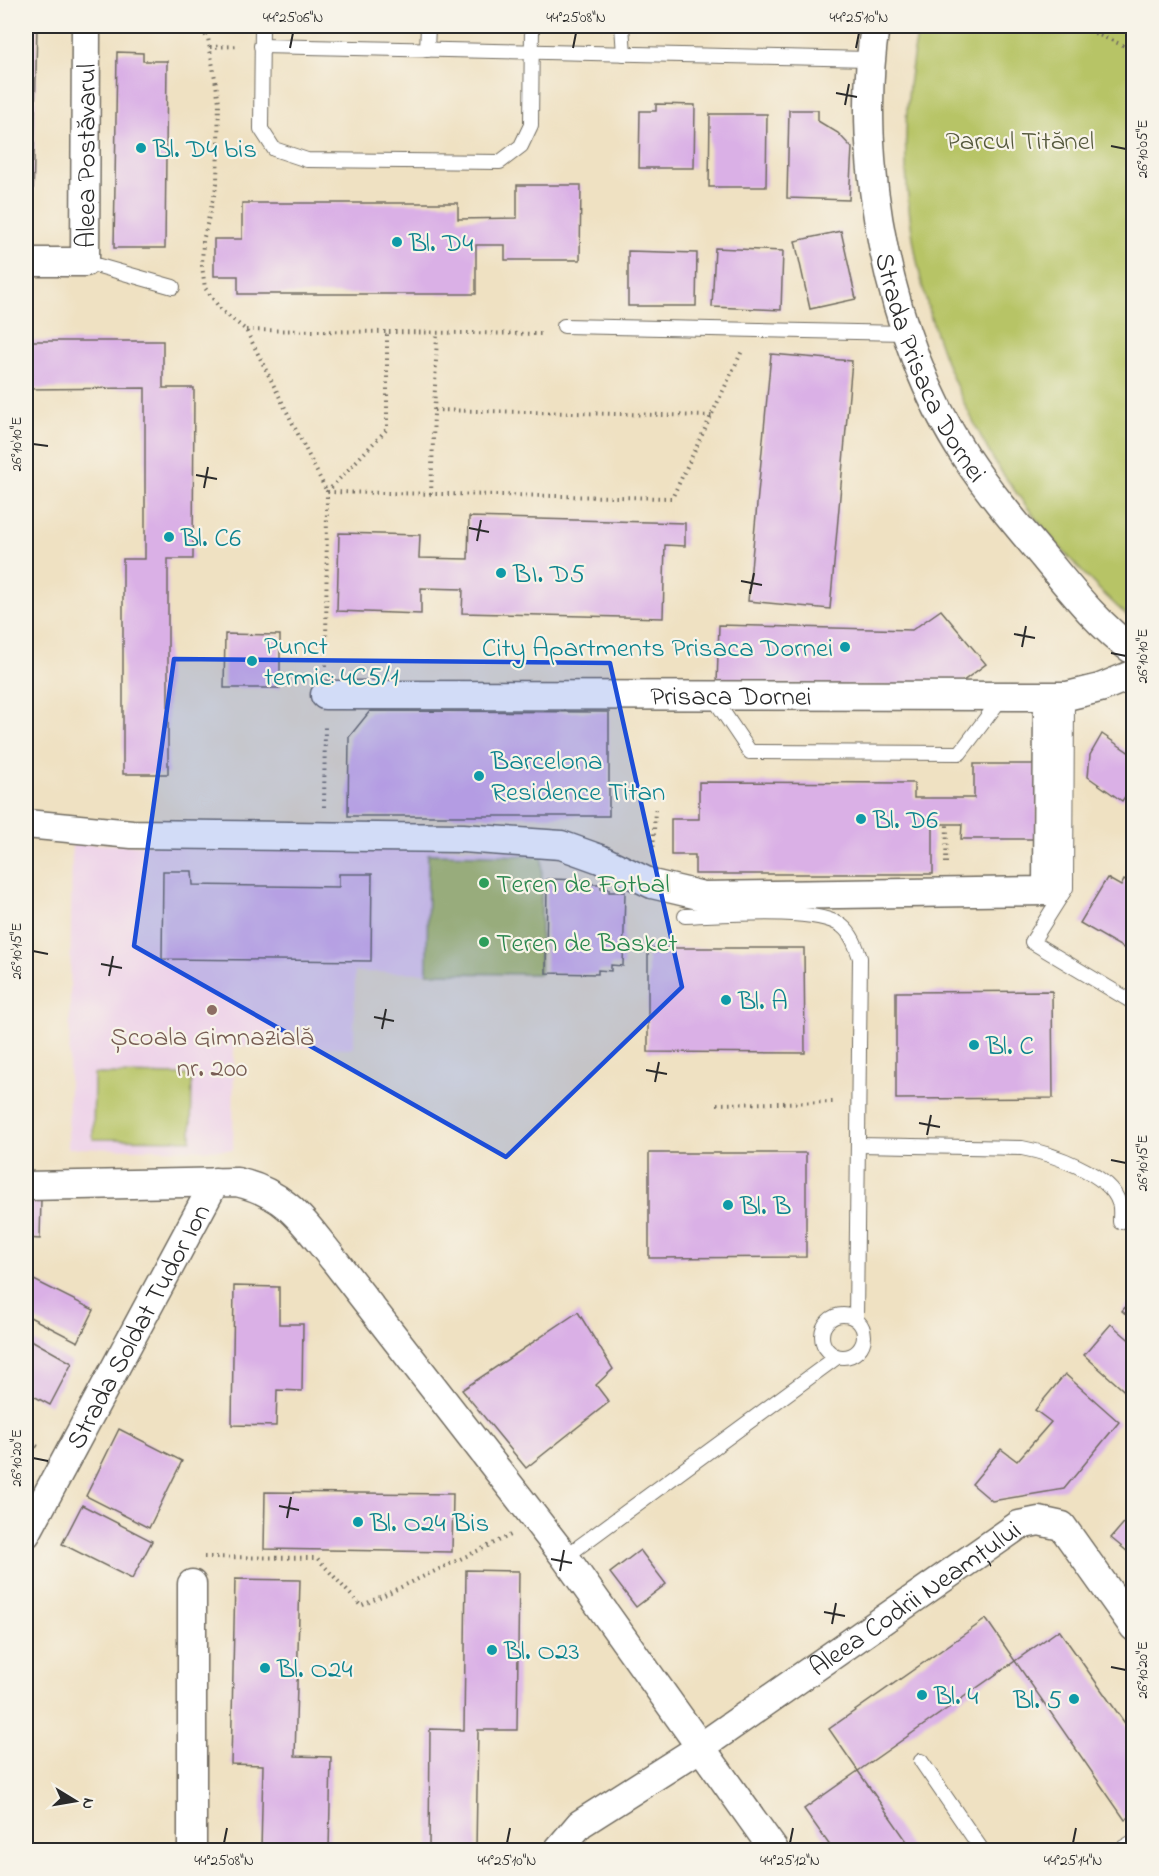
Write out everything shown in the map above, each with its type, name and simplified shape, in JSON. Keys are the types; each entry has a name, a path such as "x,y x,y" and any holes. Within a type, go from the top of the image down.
{"street":[{"name":"Aleea Postăvarul","path":"26,262 85,262 86,26"},
{"name":"Strada Prisaca Dornei","path":"875,26 870,59 870,153 877,210 906,333 938,408 964,455 1022,532 1083,603 1134,651"},
{"name":"Prisaca Dornei","path":"325,695 1057,696 1100,688 1134,674"},
{"path":"26,824 132,834 464,838 561,845 600,859 652,884 703,896 1047,891 1057,696"},
{"name":"Strada Soldat Tudor Ion","path":"26,1534 215,1182"},
{"path":"26,1185 237,1182 259,1187 278,1197 296,1214 565,1557 774,1851"},
{"name":"Aleea Codrii Neamțului","path":"558,1851 580,1824 700,1747 1019,1525 1040,1521 1068,1520 1134,1627"},
{"path":"192,1584 192,1851"}],"lane":[{"path":"262,26 261,129 274,149 307,160 500,162 521,147 531,125 532,26"},
{"path":"427,50 428,26"},
{"path":"622,26 624,54"},
{"path":"261,46 870,59"},
{"path":"85,262 173,287"},
{"path":"558,330 906,333"},
{"path":"713,697 750,752 960,753 1003,696"},
{"path":"1057,696 1066,888 1032,942 1134,1003"},
{"path":"565,1557 837,1357 847,1357 861,1347 864,1332 856,1318 860,958 853,939 842,926 813,914 685,916"},
{"path":"858,1145 1022,1148 1047,1153 1107,1185 1119,1202 1120,1222"},
{"path":"837,1357 824,1346 822,1340 827,1322 839,1315 856,1318"},
{"path":"921,1761 982,1851"},
{"path":"1119,1851 1134,1841"}],"path":[{"path":"196,26 208,38 219,102 217,183 202,241 205,288 222,311 246,330 327,492 324,835"},
{"path":"1078,26 1134,50"},
{"path":"210,47 261,46"},
{"path":"246,330 387,333 558,330"},
{"path":"327,492 387,429 387,333"},
{"path":"431,494 437,333"},
{"path":"327,492 672,498 745,346"},
{"path":"434,410 712,416"},
{"path":"652,884 655,809"},
{"path":"945,893 946,824"},
{"path":"717,1104 858,1102"},
{"path":"192,1584 191,1557 318,1558 361,1606 538,1522"}],"highlighted area":[{"path":"174,659 610,663 682,987 506,1157 134,946"}],"shaded area":[{"name":"Școala Gimnazială nr. 200","path":"72,844 542,849 540,974 355,972 354,1048 234,1046 233,1150 68,1148"}],"green space":[{"name":"Parcul Titănel","path":"919,26 1133,26 1133,621 1096,586 1028,509 998,467 952,377 921,280 912,229 907,178 906,127 910,76"},
{"path":"428,854 542,856 540,974 427,973"},
{"path":"94,1074 192,1075 191,1140 93,1139"}],"building":[{"path":"26,26 37,26 33,200 26,200"},
{"name":"Bl. D4 bis","path":"117,52 143,53 143,61 167,61 165,248 114,248"},
{"path":"656,104 695,105 694,168 639,168 640,111 656,111"},
{"path":"789,110 818,110 818,121 838,133 852,148 849,200 787,198"},
{"path":"710,114 767,114 766,187 709,187"},
{"name":"Bl. D4","path":"517,185 581,185 580,260 505,260 505,245 476,245 476,294 238,294 238,276 214,276 214,239 242,239 242,203 458,203 458,219 517,218"},
{"path":"841,231 856,299 810,309 795,241"},
{"path":"715,248 783,251 781,310 712,307"},
{"path":"628,251 697,253 696,306 628,306"},
{"name":"Bl. C6","path":"26,341 163,341 163,388 194,388 193,559 168,559 168,774 123,774 123,559 145,559 145,388 26,389"},
{"path":"771,354 852,361 830,609 748,601"},
{"name":"BI. D5","path":"469,517 685,523 685,546 665,545 663,618 462,613 463,589 421,588 421,614 337,611 339,533 420,535 419,558 468,559"},
{"name":"City Apartments Prisaca Dornei","path":"941,610 986,664 955,687 717,684 719,625 912,630"},
{"name":"Punct termic: 4C5/1","path":"225,634 280,635 280,688 224,688"},
{"name":"Barcelona Residence Titan","path":"370,711 609,712 609,816 348,816 349,737"},
{"path":"1102,734 1134,756 1134,784 1122,801 1088,777 1090,755"},
{"name":"Bl. D6","path":"974,764 1038,764 1037,839 961,839 962,824 933,824 933,874 695,874 695,855 671,855 671,819 699,819 699,782 914,783 914,798 974,798"},
{"path":"163,871 192,871 193,885 339,887 339,874 372,874 371,961 162,959"},
{"path":"1107,878 1121,886 1124,880 1134,885 1132,953 1080,923"},
{"path":"547,879 584,880 584,884 601,884 601,889 609,889 609,892 625,892 623,966 611,965 611,971 598,970 598,974 546,973"},
{"name":"Bl. A","path":"648,948 804,948 805,1053 648,1052"},
{"name":"Bl. C","path":"1052,991 1053,1098 896,1099 896,992"},
{"name":"Bl. B","path":"649,1153 806,1153 806,1257 649,1258"},
{"path":"26,1199 41,1199 40,1239 26,1238"},
{"path":"26,1276 94,1310 78,1342 26,1315"},
{"path":"234,1286 279,1287 279,1324 303,1324 302,1391 277,1390 276,1426 232,1425"},
{"path":"1134,1297 1134,1321 1122,1311"},
{"path":"578,1312 613,1369 596,1385 609,1402 526,1468 462,1390"},
{"path":"1111,1324 1134,1344 1134,1392 1130,1396 1084,1355"},
{"path":"26,1337 72,1363 50,1405 26,1392"},
{"path":"1065,1374 1119,1422 1064,1489 992,1501 972,1484 1001,1449 1017,1461 1051,1422 1035,1410"},
{"path":"119,1429 182,1461 149,1528 86,1496"},
{"name":"Bl. O24 Bis","path":"265,1492 453,1494 452,1552 264,1549"},
{"path":"82,1505 152,1541 132,1579 62,1544"},
{"path":"1134,1511 1134,1557 1111,1538"},
{"path":"640,1550 666,1584 636,1607 610,1573"},
{"name":"Bl. O23","path":"466,1570 519,1571 517,1730 478,1730 476,1850 429,1850 430,1729 464,1730"},
{"name":"Bl. O24","path":"235,1579 300,1580 295,1756 331,1757 329,1850 261,1850 263,1765 231,1764"},
{"name":"Bl. 4","path":"986,1619 1015,1661 858,1771 829,1729"},
{"name":"Bl. 5","path":"1059,1630 1134,1736 1134,1814 1125,1820 1015,1661"},
{"path":"858,1771 913,1850 833,1850 804,1809"}],"place":[{"name":"Bl. D4 bis","path":"141,148"},
{"name":"Bl. D4","path":"397,242"},
{"name":"Bl. C6","path":"169,537"},
{"name":"BI. D5","path":"501,573"},
{"name":"City Apartments Prisaca Dornei","path":"845,647"},
{"name":"Punct termic: 4C5/1","path":"252,661"},
{"name":"Barcelona Residence Titan","path":"479,776"},
{"name":"Bl. D6","path":"861,819"},
{"name":"Teren de Fotbal","path":"484,883"},
{"name":"Teren de Basket","path":"484,942"},
{"name":"Bl. A","path":"726,1000"},
{"name":"Școala Gimnazială nr. 200","path":"212,1010"},
{"name":"Bl. C","path":"974,1045"},
{"name":"Bl. B","path":"728,1205"},
{"name":"Bl. O24 Bis","path":"358,1522"},
{"name":"Bl. O23","path":"492,1650"},
{"name":"Bl. O24","path":"265,1668"},
{"name":"Bl. 4","path":"922,1695"},
{"name":"Bl. 5","path":"1074,1699"}]}
